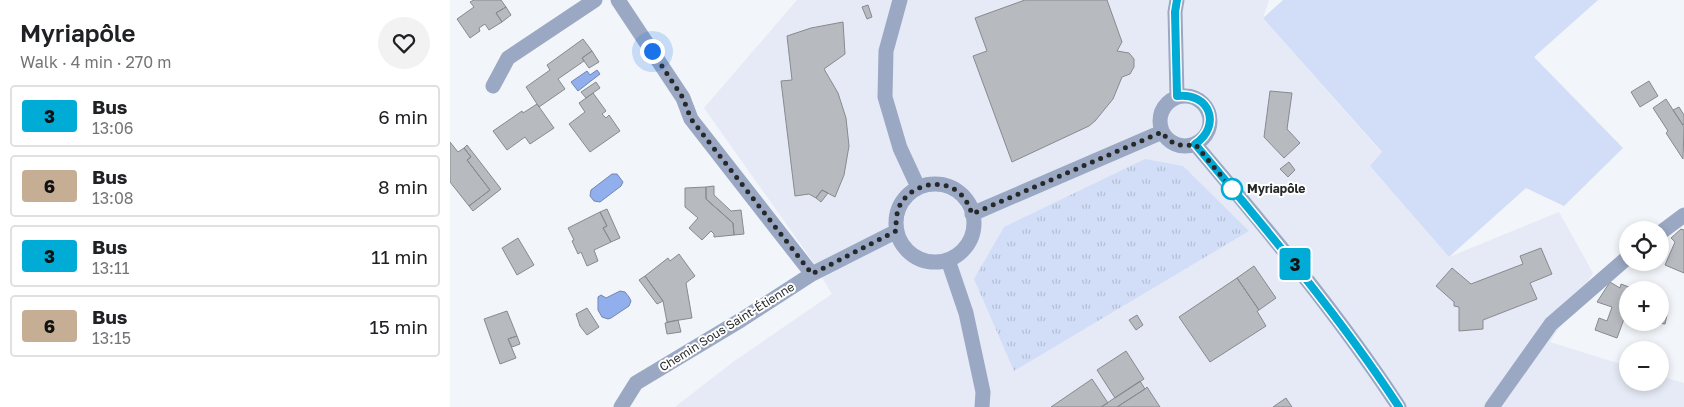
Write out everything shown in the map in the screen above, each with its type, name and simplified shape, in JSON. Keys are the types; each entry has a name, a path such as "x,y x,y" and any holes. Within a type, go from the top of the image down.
{"street":[{"path":"493,86 508,58 595,0"},
{"path":"618,0 683,98 691,119 812,274"},
{"path":"900,0 886,51 885,97 900,148 918,187"},
{"path":"1177,0 1175,12 1177,96"},
{"path":"1186,95 1201,101 1207,108 1210,116 1207,132 1195,144 1187,146 1173,143 1166,139 1162,132 1160,126 1161,111 1170,100 1177,96 1186,95"},
{"path":"972,214 1162,132"},
{"path":"1195,144 1285,251 1324,301 1372,365 1399,407"},
{"path":"932,184 945,186 957,191 967,201 972,214 971,236 966,246 948,260 935,262 922,260 910,253 902,244 896,231 896,218 900,205 918,187 932,184"},
{"path":"1669,226 1684,215"},
{"name":"Chemin Sous Saint-Étienne","path":"621,407 636,383 741,320 812,274 896,231"},
{"path":"948,260 966,312 983,392 982,407"},
{"path":"1492,407 1551,324 1619,265"}],"shaded area":[{"path":"797,0 1269,0 1263,18 1382,153 1370,166 1449,257 1559,212 1593,273 1550,342 1619,364 1619,391 1669,391 1669,379 1684,383 1684,407 675,407 733,362 832,294 811,259 704,108"}],"green space":[{"path":"1283,0 1598,0 1534,57 1623,148 1564,206 1526,188 1449,257 1370,166 1382,152 1263,18"},
{"path":"1145,159 1183,166 1249,231 1014,371 974,279 1004,227"}],"water":[{"path":"597,70 600,74 578,91 571,82 587,71 590,75"},
{"path":"612,174 617,174 623,182 621,186 600,202 594,201 590,196 591,190"},
{"path":"620,291 625,292 629,297 631,301 629,306 611,318 602,317 598,310 598,297 601,295 606,298"}],"building":[{"path":"474,0 501,0 506,7 496,13 502,22 489,30 485,24 479,28 480,31 470,38 457,19 474,7 470,2"},
{"path":"1025,0 1107,0 1122,42 1117,51 1129,53 1134,59 1134,67 1130,74 1122,77 1113,99 1089,126 1012,162 973,56 987,51 975,18"},
{"path":"868,5 872,17 867,19 862,7"},
{"path":"506,7 511,15 502,22 496,13"},
{"path":"843,22 845,54 824,69 838,93 846,118 849,146 844,175 835,197 822,190 816,198 809,194 795,196 781,81 792,80 787,36 811,28"},
{"path":"583,39 592,51 582,58 584,61 558,79 565,89 539,107 526,87 550,70 547,65"},
{"path":"592,51 599,62 589,68 582,58"},
{"path":"1649,81 1658,96 1640,107 1631,92"},
{"path":"596,82 600,88 586,98 581,92"},
{"path":"1270,91 1292,93 1287,129 1300,143 1284,158 1264,137"},
{"path":"593,93 606,111 602,114 606,118 609,115 620,131 590,152 569,124 585,112 579,103"},
{"path":"1666,99 1684,127 1683,159 1653,108"},
{"path":"537,104 554,128 530,144 525,137 507,150 493,131 522,111 523,113"},
{"path":"1679,107 1684,115 1683,125 1673,110"},
{"path":"450,142 458,152 464,148 471,157 467,160 490,190 469,206 450,182"},
{"path":"467,145 501,189 473,211 469,206 490,190 467,160 471,157 464,148"},
{"path":"1289,162 1295,170 1288,177 1280,169"},
{"path":"714,186 714,195 731,211 741,210 744,234 734,235 733,223 706,199 706,187"},
{"path":"706,187 706,199 733,223 734,235 714,237 711,231 702,240 689,228 698,218 685,207 685,188"},
{"path":"822,190 828,193 821,202 816,198"},
{"path":"607,209 620,238 611,242 603,228 607,226 600,212"},
{"path":"600,212 607,226 603,228 611,242 594,250 598,261 587,266 581,252 578,254 568,228"},
{"path":"1681,229 1684,230 1684,273 1669,267 1669,256 1675,242 1671,238"},
{"path":"518,238 534,265 517,275 502,248"},
{"path":"1541,248 1552,274 1530,283 1537,299 1483,320 1483,329 1459,331 1459,307 1454,306 1454,302 1436,286 1452,268 1471,284 1523,264 1520,256"},
{"path":"679,254 695,276 686,283 692,318 667,322 663,301 645,276 668,258 670,261"},
{"path":"1254,266 1276,298 1259,310 1237,278"},
{"path":"645,276 663,301 657,304 639,280"},
{"path":"1237,278 1259,310 1257,311 1266,326 1210,362 1179,317"},
{"path":"1610,282 1619,287 1620,331 1617,338 1595,330 1599,318 1607,321 1612,307 1597,302"},
{"path":"587,308 599,327 587,335 580,326 576,314"},
{"path":"507,311 517,336 508,339 516,358 500,364 484,319"},
{"path":"1137,315 1143,325 1136,330 1129,320"},
{"path":"678,320 681,332 667,334 665,323"},
{"path":"517,336 520,344 512,347 508,339"},
{"path":"1126,351 1144,379 1115,398 1097,370"},
{"path":"1092,379 1108,403 1101,407 1051,407"},
{"path":"1140,381 1145,389 1117,407 1101,407"},
{"path":"1147,387 1160,407 1117,407 1145,389"},
{"path":"1286,398 1292,407 1273,407"}],"bus line":[{"name":"3","path":"1177,0 1175,12 1177,96 1186,95 1201,101 1207,108 1210,116 1207,132 1195,144 1330,308 1372,365 1399,407"}],"place":[{"name":"Myriapôle","path":"1232,189"}],"route":[{"path":"652,51 683,98 691,119 812,274 896,231 896,218 900,205 918,187 932,184 945,186 957,191 967,201 972,214 1162,132 1166,139 1180,146 1195,144 1232,189"}]}
